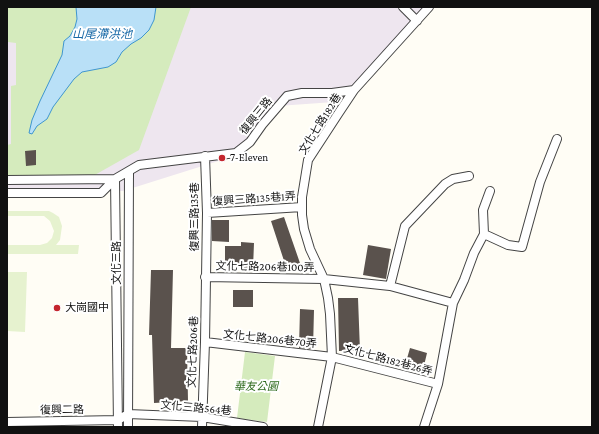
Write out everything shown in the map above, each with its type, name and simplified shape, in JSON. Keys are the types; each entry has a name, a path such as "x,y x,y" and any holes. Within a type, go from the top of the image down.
{"street":[{"path":"403,7 417,21"},
{"path":"354,90 429,7"},
{"name":"復興三路","path":"7,193 101,193 115,179 139,165 236,153 250,142 266,120 287,96 302,93 332,93 354,90"},
{"name":"文化七路182巷","path":"318,427 332,357 328,298 324,279 310,249 304,229 302,207 308,160 354,90"},
{"path":"484,234 508,245 522,247 540,182 557,139"},
{"name":"復興三路135巷","path":"204,156 207,213 206,277"},
{"name":"文化三路","path":"128,427 129,171"},
{"path":"390,286 405,226 445,184 453,179 469,176"},
{"name":"復興三路","path":"7,180 115,179"},
{"name":"文化三路","path":"115,179 118,423"},
{"path":"424,427 438,384 453,303 464,280 474,253 484,234 483,210 490,191"},
{"name":"復興三路135巷1弄","path":"207,213 302,207"},
{"name":"文化七路206巷100弄","path":"206,277 324,279 390,286 453,303"},
{"name":"文化七路206巷","path":"202,427 206,277"},
{"name":"文化七路206巷70弄","path":"205,342 332,357"},
{"name":"文化七路182巷26弄","path":"332,357 438,384"},
{"path":"118,423 128,414"},
{"name":"文化三路564巷","path":"128,414 202,417 263,427"},
{"name":"復興二路","path":"7,422 118,423"}],"shaded area":[{"path":"7,7 428,7 348,101 278,106 231,157 123,191 20,193 7,192"}],"green space":[{"path":"8,7 191,7 139,150 93,176 7,176 7,145 11,144 11,86 16,85 16,43 8,42"},
{"path":"7,211 49,211 53,213 59,217 62,226 60,240 56,245 79,245 78,254 7,254 7,245 40,245 47,243 52,238 54,231 50,221 44,216 7,216"},
{"path":"7,272 27,272 25,332 7,331"},
{"name":"華友公園","path":"245,352 275,356 267,422 237,418"}],"water":[{"name":"山尾滯洪池","path":"76,7 156,7 154,20 149,30 141,38 131,44 122,52 116,62 108,67 82,72 74,79 53,107 47,119 37,126 32,134 29,133 32,120 40,101 62,55 64,41 70,36 75,27 77,19"}],"building":[{"path":"36,150 36,165 26,166 25,151"},
{"path":"284,217 301,266 287,270 271,221"},
{"path":"212,220 229,220 229,242 212,241"},
{"path":"241,242 254,243 253,268 241,268 241,265 225,265 225,246 241,246"},
{"path":"368,245 391,249 386,279 363,275"},
{"path":"151,270 173,270 171,348 187,348 188,401 154,403 152,335 149,335"},
{"path":"233,290 253,290 253,307 233,307"},
{"path":"338,298 358,298 360,351 339,351"},
{"path":"300,309 314,310 313,349 299,348"},
{"path":"410,348 427,353 422,374 404,369"}],"place":[{"name":"7-Eleven","path":"222,158"},
{"name":"大崗國中","path":"57,308"}]}
